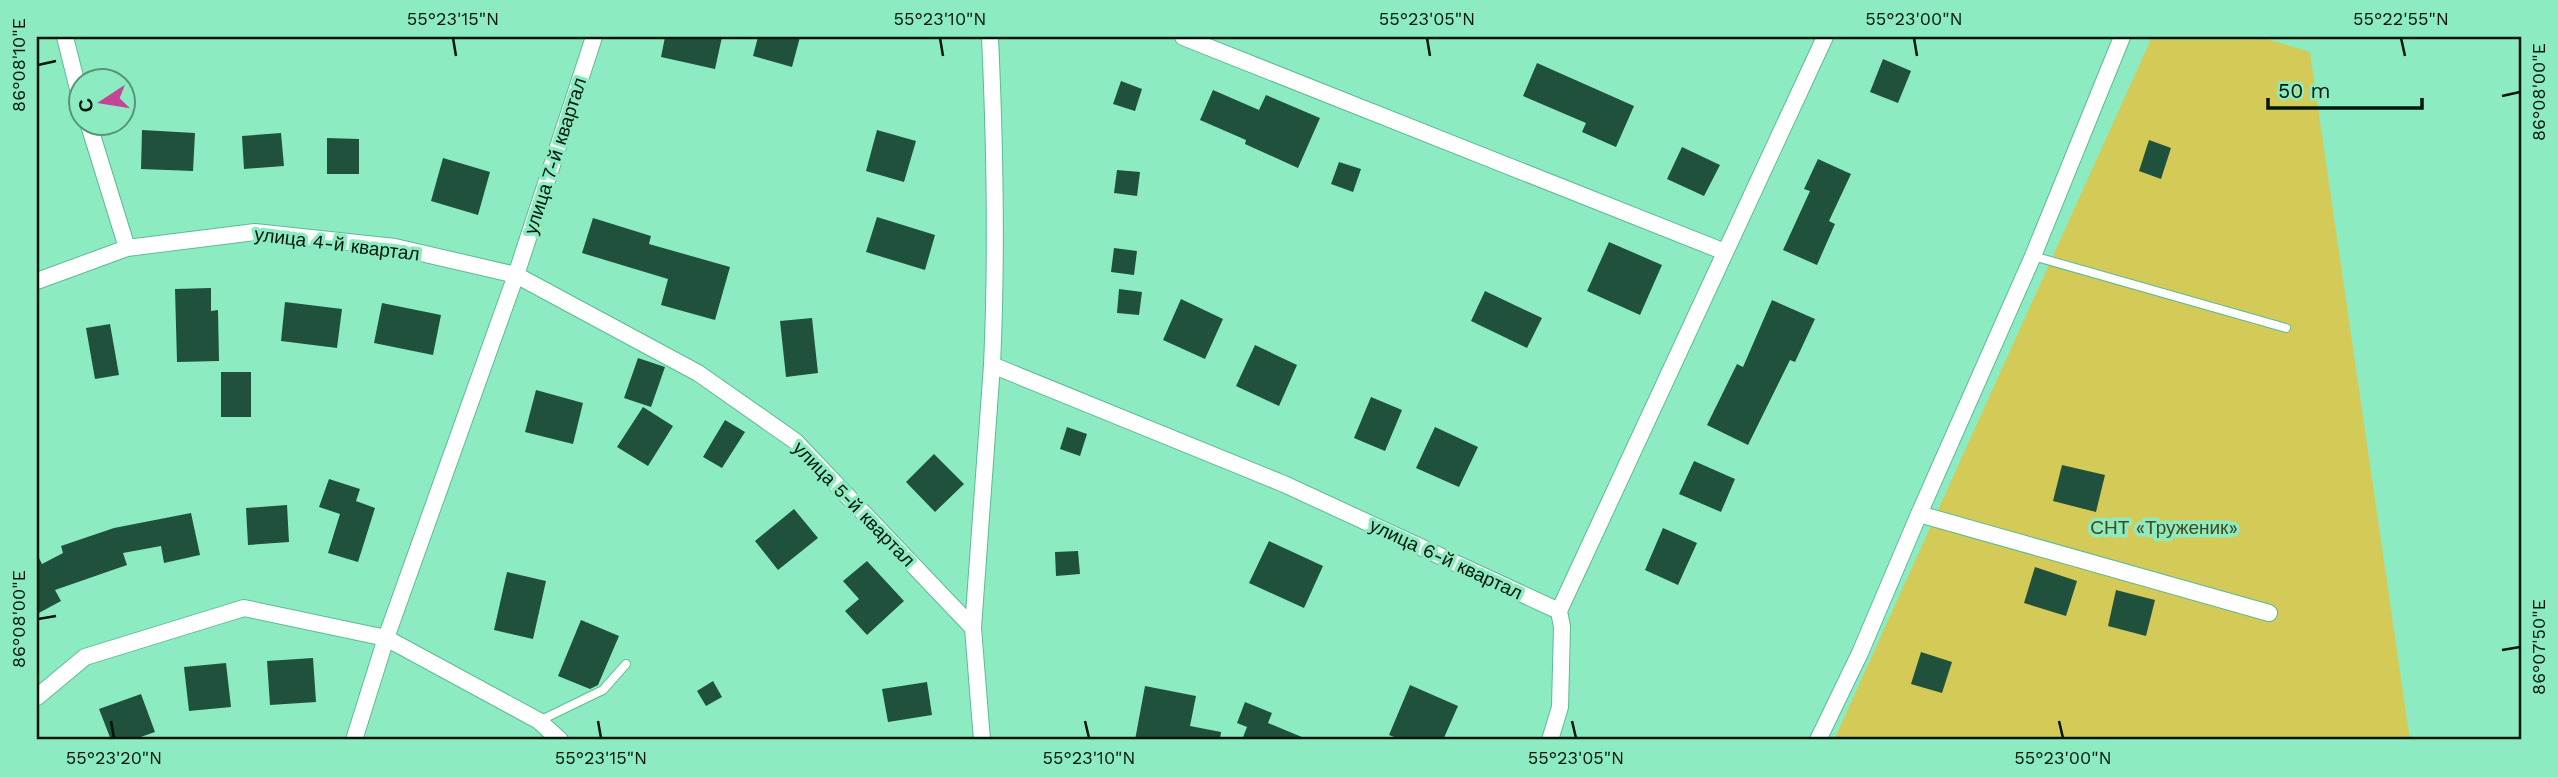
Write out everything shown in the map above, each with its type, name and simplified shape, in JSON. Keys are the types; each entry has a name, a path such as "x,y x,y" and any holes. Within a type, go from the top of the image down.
{"street":[{"path":"65,37 72,66"},
{"name":"улица 7-й квартал","path":"354,740 386,638 516,275 594,37"},
{"path":"982,740 973,628 995,304 995,147 990,37"},
{"path":"1183,37 1725,252"},
{"path":"1550,740 1560,707 1562,627 1559,611 1825,37"},
{"path":"1818,740 1860,653 2033,256 2122,37"},
{"path":"92,136 127,248"},
{"name":"улица 4-й квартал","path":"37,281 127,248 255,232 395,247 516,275"},
{"name":"улица 5-й квартал","path":"516,275 698,373 794,441 973,628"},
{"name":"улица 6-й квартал","path":"992,365 1284,484 1559,611"},
{"path":"1919,514 2269,613"},
{"path":"37,697 85,657 244,608 386,638 539,721 560,740"}],"lane":[{"path":"2033,256 2286,328"},
{"path":"539,721 603,690 626,664"}],"green space":[{"name":"СНТ «Труженик»","path":"2152,37 2261,37 2310,52 2410,740 1834,740"}],"building":[{"path":"665,37 722,37 715,69 661,57"},
{"path":"758,37 800,37 792,67 753,56"},
{"path":"1883,59 1911,71 1898,103 1870,92"},
{"path":"1537,63 1634,106 1616,147 1582,132 1586,123 1523,96"},
{"path":"1121,81 1142,89 1135,111 1113,104"},
{"path":"1213,90 1259,110 1266,95 1320,118 1298,168 1245,144 1246,140 1200,120"},
{"path":"142,130 195,133 193,171 141,169"},
{"path":"877,130 916,141 904,182 866,171"},
{"path":"281,133 284,166 244,169 242,136"},
{"path":"327,138 359,139 359,174 327,174"},
{"path":"2149,140 2171,148 2161,179 2139,171"},
{"path":"1682,147 1720,165 1704,196 1667,179"},
{"path":"443,158 490,172 478,215 431,201"},
{"path":"1818,159 1851,174 1829,221 1835,224 1817,265 1783,250 1810,191 1804,189"},
{"path":"1339,162 1361,169 1353,192 1331,184"},
{"path":"1117,170 1140,172 1137,196 1114,193"},
{"path":"877,217 935,235 925,270 866,252"},
{"path":"593,218 651,236 649,244 730,267 715,320 661,305 668,279 582,253"},
{"path":"1609,242 1662,265 1640,315 1587,291"},
{"path":"1114,248 1137,251 1134,275 1111,272"},
{"path":"211,288 211,311 218,310 219,361 177,362 175,289"},
{"path":"1119,289 1142,292 1139,315 1117,313"},
{"path":"1485,291 1542,318 1527,348 1471,321"},
{"path":"1181,299 1223,319 1205,359 1163,340"},
{"path":"1772,300 1815,319 1795,362 1790,360 1748,445 1707,425 1737,364 1743,367"},
{"path":"285,302 342,309 337,348 281,341"},
{"path":"382,303 441,315 433,355 374,343"},
{"path":"812,318 818,373 786,377 780,321"},
{"path":"110,324 119,375 95,379 86,328"},
{"path":"1255,345 1297,365 1279,406 1236,386"},
{"path":"638,358 665,367 651,407 624,398"},
{"path":"221,372 251,372 251,417 221,417"},
{"path":"536,390 583,403 573,444 525,432"},
{"path":"1371,397 1402,410 1385,451 1354,438"},
{"path":"643,407 673,426 648,466 617,447"},
{"path":"725,420 745,432 722,468 703,457"},
{"path":"1067,427 1087,434 1080,456 1060,449"},
{"path":"1435,427 1478,447 1459,487 1416,468"},
{"path":"934,454 964,484 935,512 906,482"},
{"path":"1694,461 1735,479 1721,512 1679,494"},
{"path":"2062,465 2105,475 2096,512 2053,501"},
{"path":"329,479 360,489 356,501 375,508 358,562 328,553 340,514 319,507"},
{"path":"287,505 289,542 248,545 246,508"},
{"path":"794,509 818,538 778,570 755,541"},
{"path":"191,513 200,555 164,563 161,546 123,553 127,565 55,590 61,601 37,614 37,554 42,564 63,553 61,546 114,528"},
{"path":"1663,528 1697,543 1678,585 1645,570"},
{"path":"1269,541 1323,566 1304,608 1249,583"},
{"path":"1078,551 1080,574 1056,576 1055,552"},
{"path":"867,561 904,601 867,635 845,611 859,599 843,581"},
{"path":"2035,567 2077,581 2066,616 2024,603"},
{"path":"507,572 546,581 533,639 494,630"},
{"path":"2116,590 2155,600 2146,636 2108,626"},
{"path":"581,620 619,636 598,685 590,689 558,676"},
{"path":"1921,652 1952,662 1942,693 1911,684"},
{"path":"313,658 316,702 270,705 267,661"},
{"path":"226,663 231,707 189,711 184,667"},
{"path":"713,681 722,697 706,706 697,691"},
{"path":"927,682 932,715 888,722 882,689"},
{"path":"1410,685 1458,706 1443,740 1402,740 1389,735"},
{"path":"1145,686 1196,696 1190,726 1221,732 1220,740 1135,740"},
{"path":"141,694 155,732 132,740 111,740 99,709"},
{"path":"1245,702 1272,713 1268,723 1309,740 1242,740 1247,727 1237,723"}]}
